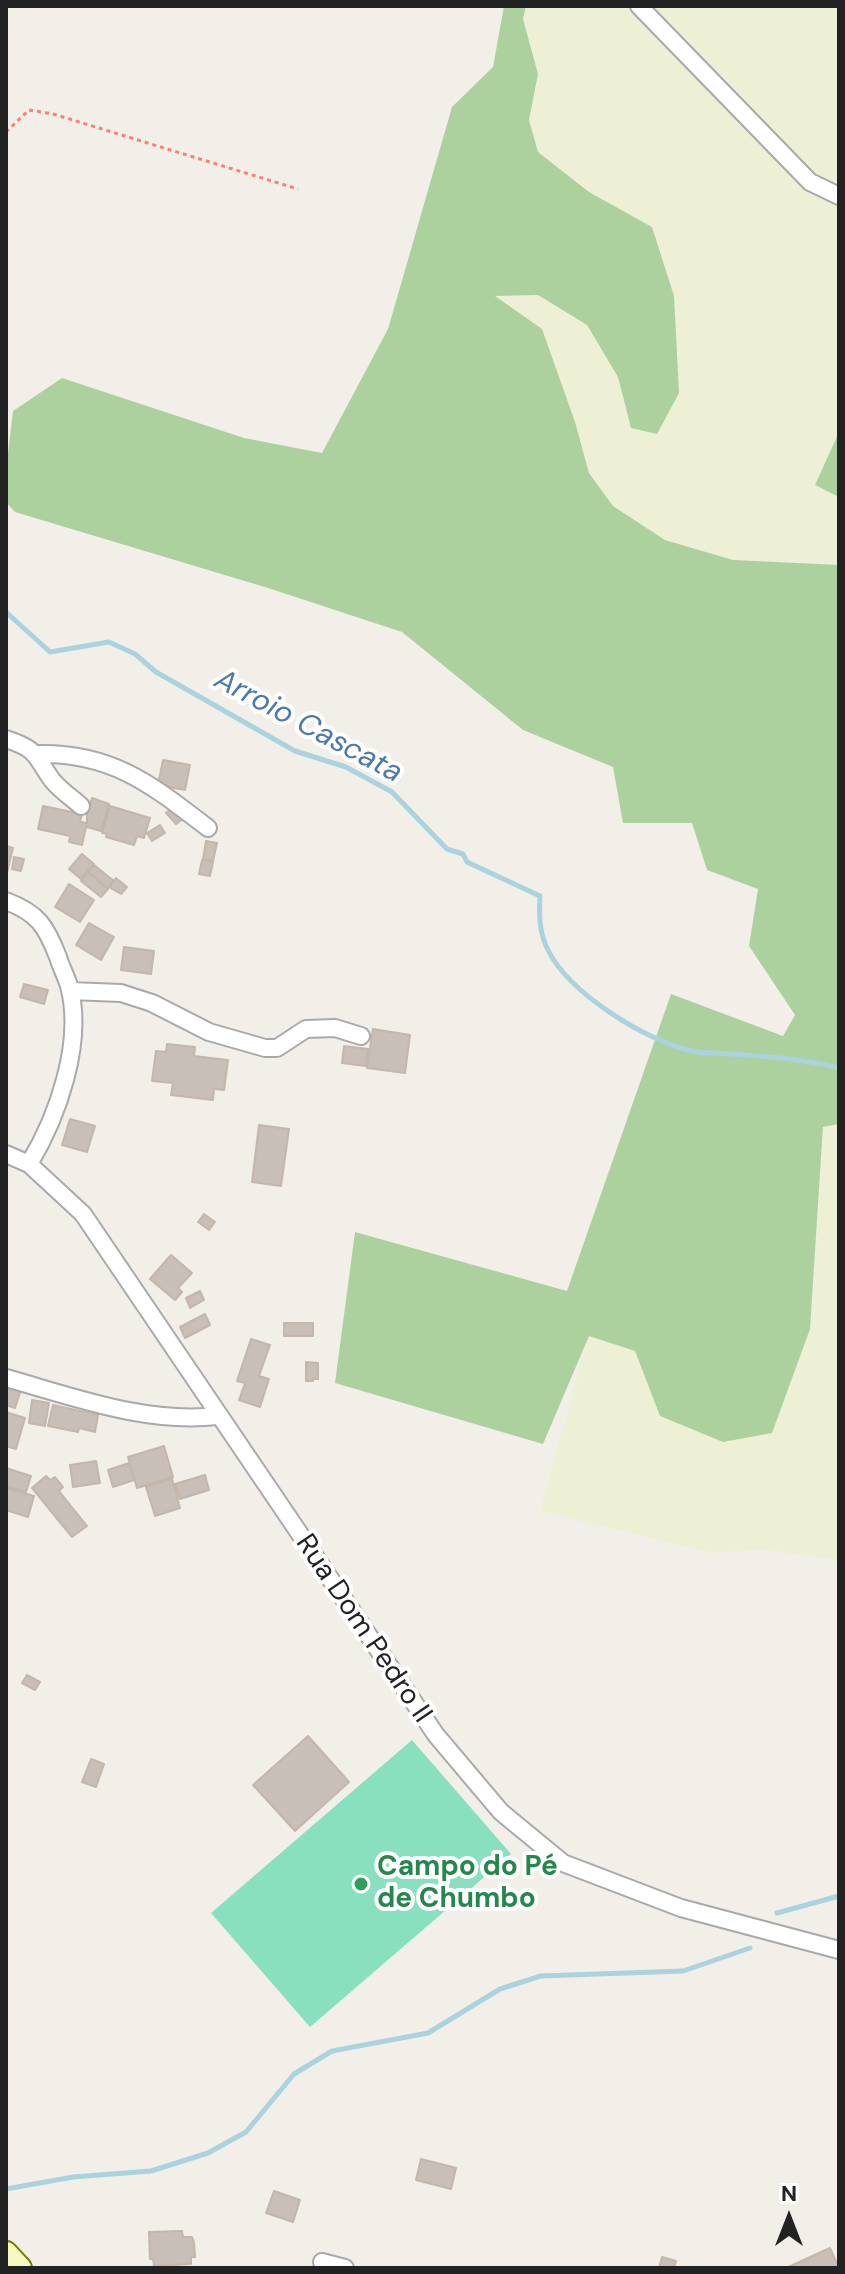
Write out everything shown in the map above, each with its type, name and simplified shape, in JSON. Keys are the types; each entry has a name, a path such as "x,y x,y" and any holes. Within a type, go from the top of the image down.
{"main road":[{"path":"6,2253 20,2268"}],"street":[{"path":"639,6 810,182 839,196"},
{"path":"6,739 37,754 54,782 81,806"},
{"path":"37,754 78,756 137,776 208,828"},
{"path":"6,901 30,911 43,924 70,991 73,1028 66,1074 47,1135 29,1164"},
{"path":"70,991 121,993 152,1003 209,1032 265,1048 277,1048 306,1029 335,1028 361,1036"},
{"name":"Rua Dom Pedro II","path":"6,1154 29,1164 83,1214 436,1735 501,1812 563,1863 681,1908 839,1950"},
{"path":"6,1378 109,1406 168,1416 217,1416"},
{"path":"322,2262 345,2268"}],"path":[{"path":"6,132 29,110 53,114 298,189"}],"green space":[{"path":"504,6 526,6 523,19 538,74 529,120 538,152 589,192 652,227 674,296 679,393 657,434 631,428 618,377 587,325 538,295 495,296 542,329 575,422 589,473 613,506 665,540 733,560 839,565 839,1124 823,1127 810,1329 772,1433 723,1442 660,1416 635,1351 589,1336 543,1444 335,1383 355,1232 567,1291 671,994 783,1036 795,1015 749,946 758,889 707,870 692,823 623,823 613,767 523,730 402,632 15,512 6,502 6,470 13,411 62,378 244,438 322,453 388,329 452,107 493,67"},
{"path":"526,6 839,6 839,432 815,485 839,497 839,565 733,560 665,540 613,506 589,473 575,422 493,296 538,295 587,325 618,377 631,428 652,227 589,192 538,152 529,120 538,74 523,19"},
{"path":"839,432 839,497 815,485"},
{"path":"839,1124 839,1560 764,1550 710,1553 540,1511 588,1336 635,1351 660,1416 810,1329 824,1127"},
{"name":"Campo do Pé de Chumbo","path":"412,1740 511,1854 310,2027 211,1913"}],"building":[{"path":"163,760 190,765 185,790 158,785"},
{"path":"92,798 109,804 101,831 87,827"},
{"path":"43,806 82,814 80,822 87,823 82,845 69,842 70,836 38,829"},
{"path":"110,806 150,818 144,838 137,836 134,845 106,837 107,834 102,833"},
{"path":"173,807 183,819 176,824 166,813"},
{"path":"160,825 165,833 152,841 147,833"},
{"path":"206,841 217,843 213,861 203,859"},
{"path":"6,846 13,848 6,877"},
{"path":"82,854 94,864 81,879 69,869"},
{"path":"14,857 24,859 21,871 12,869"},
{"path":"202,860 213,862 210,876 199,874"},
{"path":"94,865 114,881 108,888 88,872"},
{"path":"88,872 108,889 101,897 81,881"},
{"path":"116,878 127,887 121,894 109,887"},
{"path":"69,884 94,900 80,922 55,907"},
{"path":"89,923 114,937 101,960 76,945"},
{"path":"124,947 154,951 151,974 121,970"},
{"path":"24,984 48,990 44,1004 20,997"},
{"path":"373,1029 410,1035 405,1073 367,1068"},
{"path":"167,1044 195,1047 194,1056 228,1060 224,1090 214,1089 213,1100 171,1095 173,1083 152,1081 156,1051 166,1052"},
{"path":"344,1046 368,1049 366,1066 342,1063"},
{"path":"70,1119 95,1126 87,1152 62,1145"},
{"path":"259,1125 289,1129 281,1186 252,1182"},
{"path":"204,1214 215,1222 209,1230 198,1222"},
{"path":"171,1255 192,1273 178,1288 182,1292 175,1300 150,1279"},
{"path":"200,1291 204,1300 190,1308 186,1298"},
{"path":"205,1314 210,1325 185,1338 180,1327"},
{"path":"284,1323 313,1323 313,1336 284,1336"},
{"path":"251,1339 270,1345 259,1376 269,1379 260,1407 239,1400 245,1383 237,1381"},
{"path":"306,1362 318,1363 318,1379 306,1381"},
{"path":"6,1386 22,1387 15,1408 6,1405"},
{"path":"32,1400 49,1403 45,1426 29,1423"},
{"path":"53,1405 98,1415 95,1432 48,1426"},
{"path":"6,1412 25,1418 16,1449 6,1446"},
{"path":"164,1446 173,1477 137,1488 128,1457"},
{"path":"96,1461 100,1483 73,1487 70,1465"},
{"path":"129,1463 134,1480 113,1487 108,1470"},
{"path":"6,1468 31,1476 26,1492 6,1486"},
{"path":"205,1475 209,1490 180,1499 175,1484"},
{"path":"46,1476 50,1480 55,1477 63,1487 59,1491 87,1526 72,1537 32,1488"},
{"path":"172,1479 180,1508 155,1516 146,1487"},
{"path":"6,1488 34,1496 28,1517 6,1510"},
{"path":"27,1675 40,1682 35,1690 22,1683"},
{"path":"308,1736 349,1782 295,1831 253,1785"},
{"path":"91,1759 104,1764 96,1787 82,1782"},
{"path":"421,2159 456,2168 451,2189 416,2180"},
{"path":"274,2191 300,2200 293,2222 266,2213"},
{"path":"182,2231 183,2237 192,2237 194,2242 195,2257 191,2257 191,2264 154,2266 153,2259 150,2259 149,2232"},
{"path":"830,2248 839,2268 786,2268"},
{"path":"662,2257 676,2261 674,2268 659,2268"}],"waterway":[{"name":"Arroio Cascata","path":"6,612 50,652 109,642 135,654 156,672 295,751 346,767 392,792 447,849 463,854 467,862 540,896 543,937 558,966 591,998 632,1026 673,1046 692,1051 813,1062 839,1068"},
{"path":"777,1913 839,1896"},
{"path":"6,2189 73,2177 151,2171 208,2153 246,2132 294,2074 332,2051 428,2033 500,1989 541,1976 683,1971 750,1948"}],"place":[{"name":"Campo do Pé de Chumbo","path":"361,1884"}]}
